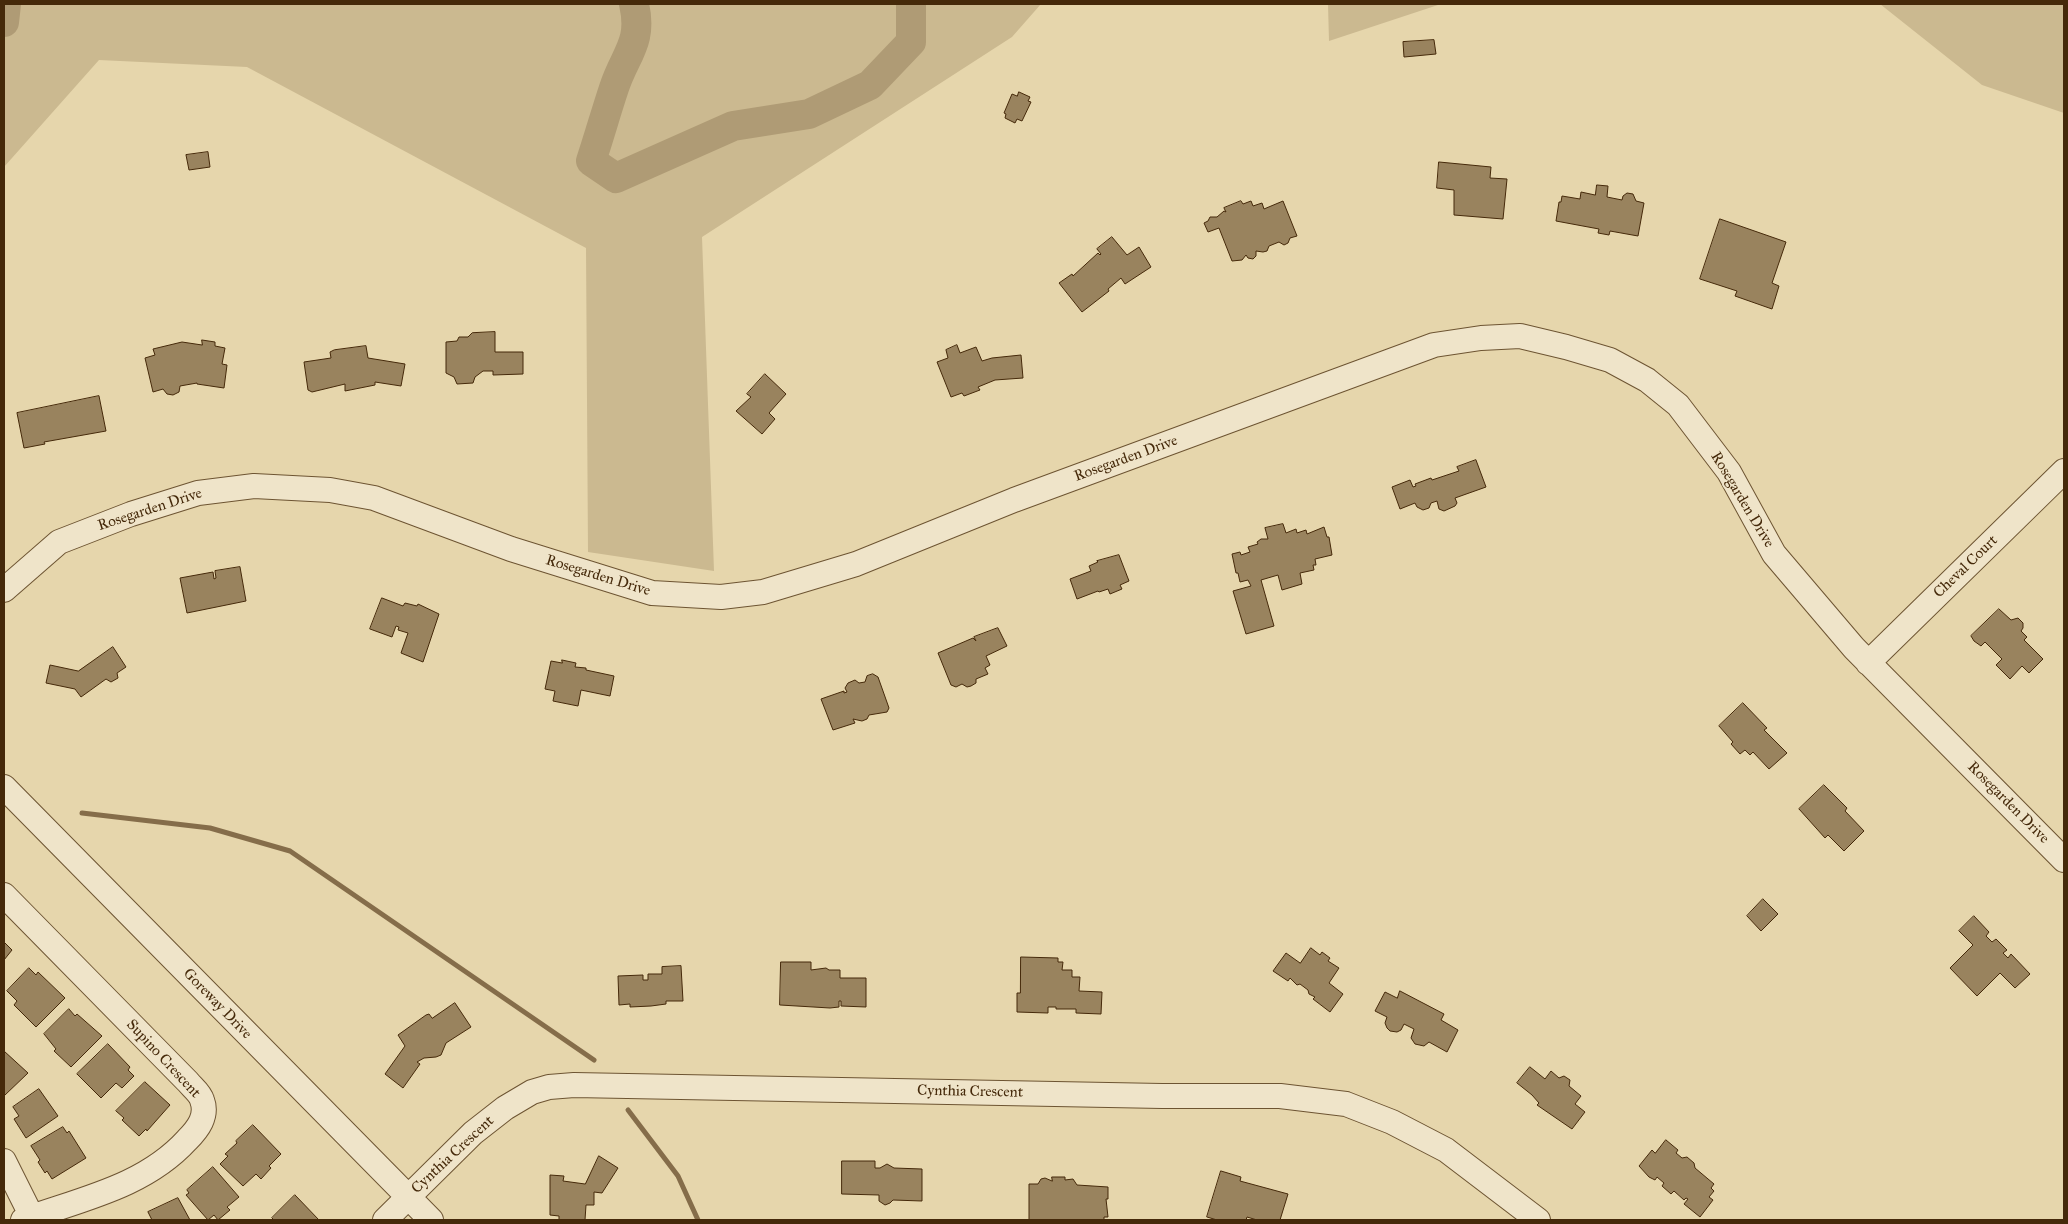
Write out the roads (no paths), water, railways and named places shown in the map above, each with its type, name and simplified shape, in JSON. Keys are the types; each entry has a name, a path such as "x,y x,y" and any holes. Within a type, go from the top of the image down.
{"street":[{"name":"Rosegarden Drive","path":"4,590 60,542 131,514 198,493 254,486 330,490 374,498 511,549 652,593 721,596 763,592 856,564 1014,500 1434,345 1481,338 1520,336 1610,360 1647,380 1678,405 1729,472 1774,554 1868,663 2064,860"},
{"name":"Cheval Court","path":"1868,663 2064,471"},
{"name":"Goreway Drive","path":"4,787 431,1220"},
{"name":"Supino Crescent","path":"4,895 188,1082 202,1099 204,1117 195,1132 166,1162 142,1177 28,1219"},
{"name":"Cynthia Crescent","path":"385,1220 473,1133 505,1108 532,1092 549,1087 574,1085 1162,1096 1280,1096 1346,1104 1392,1122 1446,1150 1538,1220"},
{"path":"4,1161 28,1219"}],"waterway":[{"path":"4,22 6,4"},
{"path":"634,4 636,17 635,39 618,76 591,161 616,178 733,126 809,114 870,85 911,42 911,4"},
{"path":"82,813 210,828 290,851 594,1060"},
{"path":"628,1110 678,1176 698,1220"}]}
